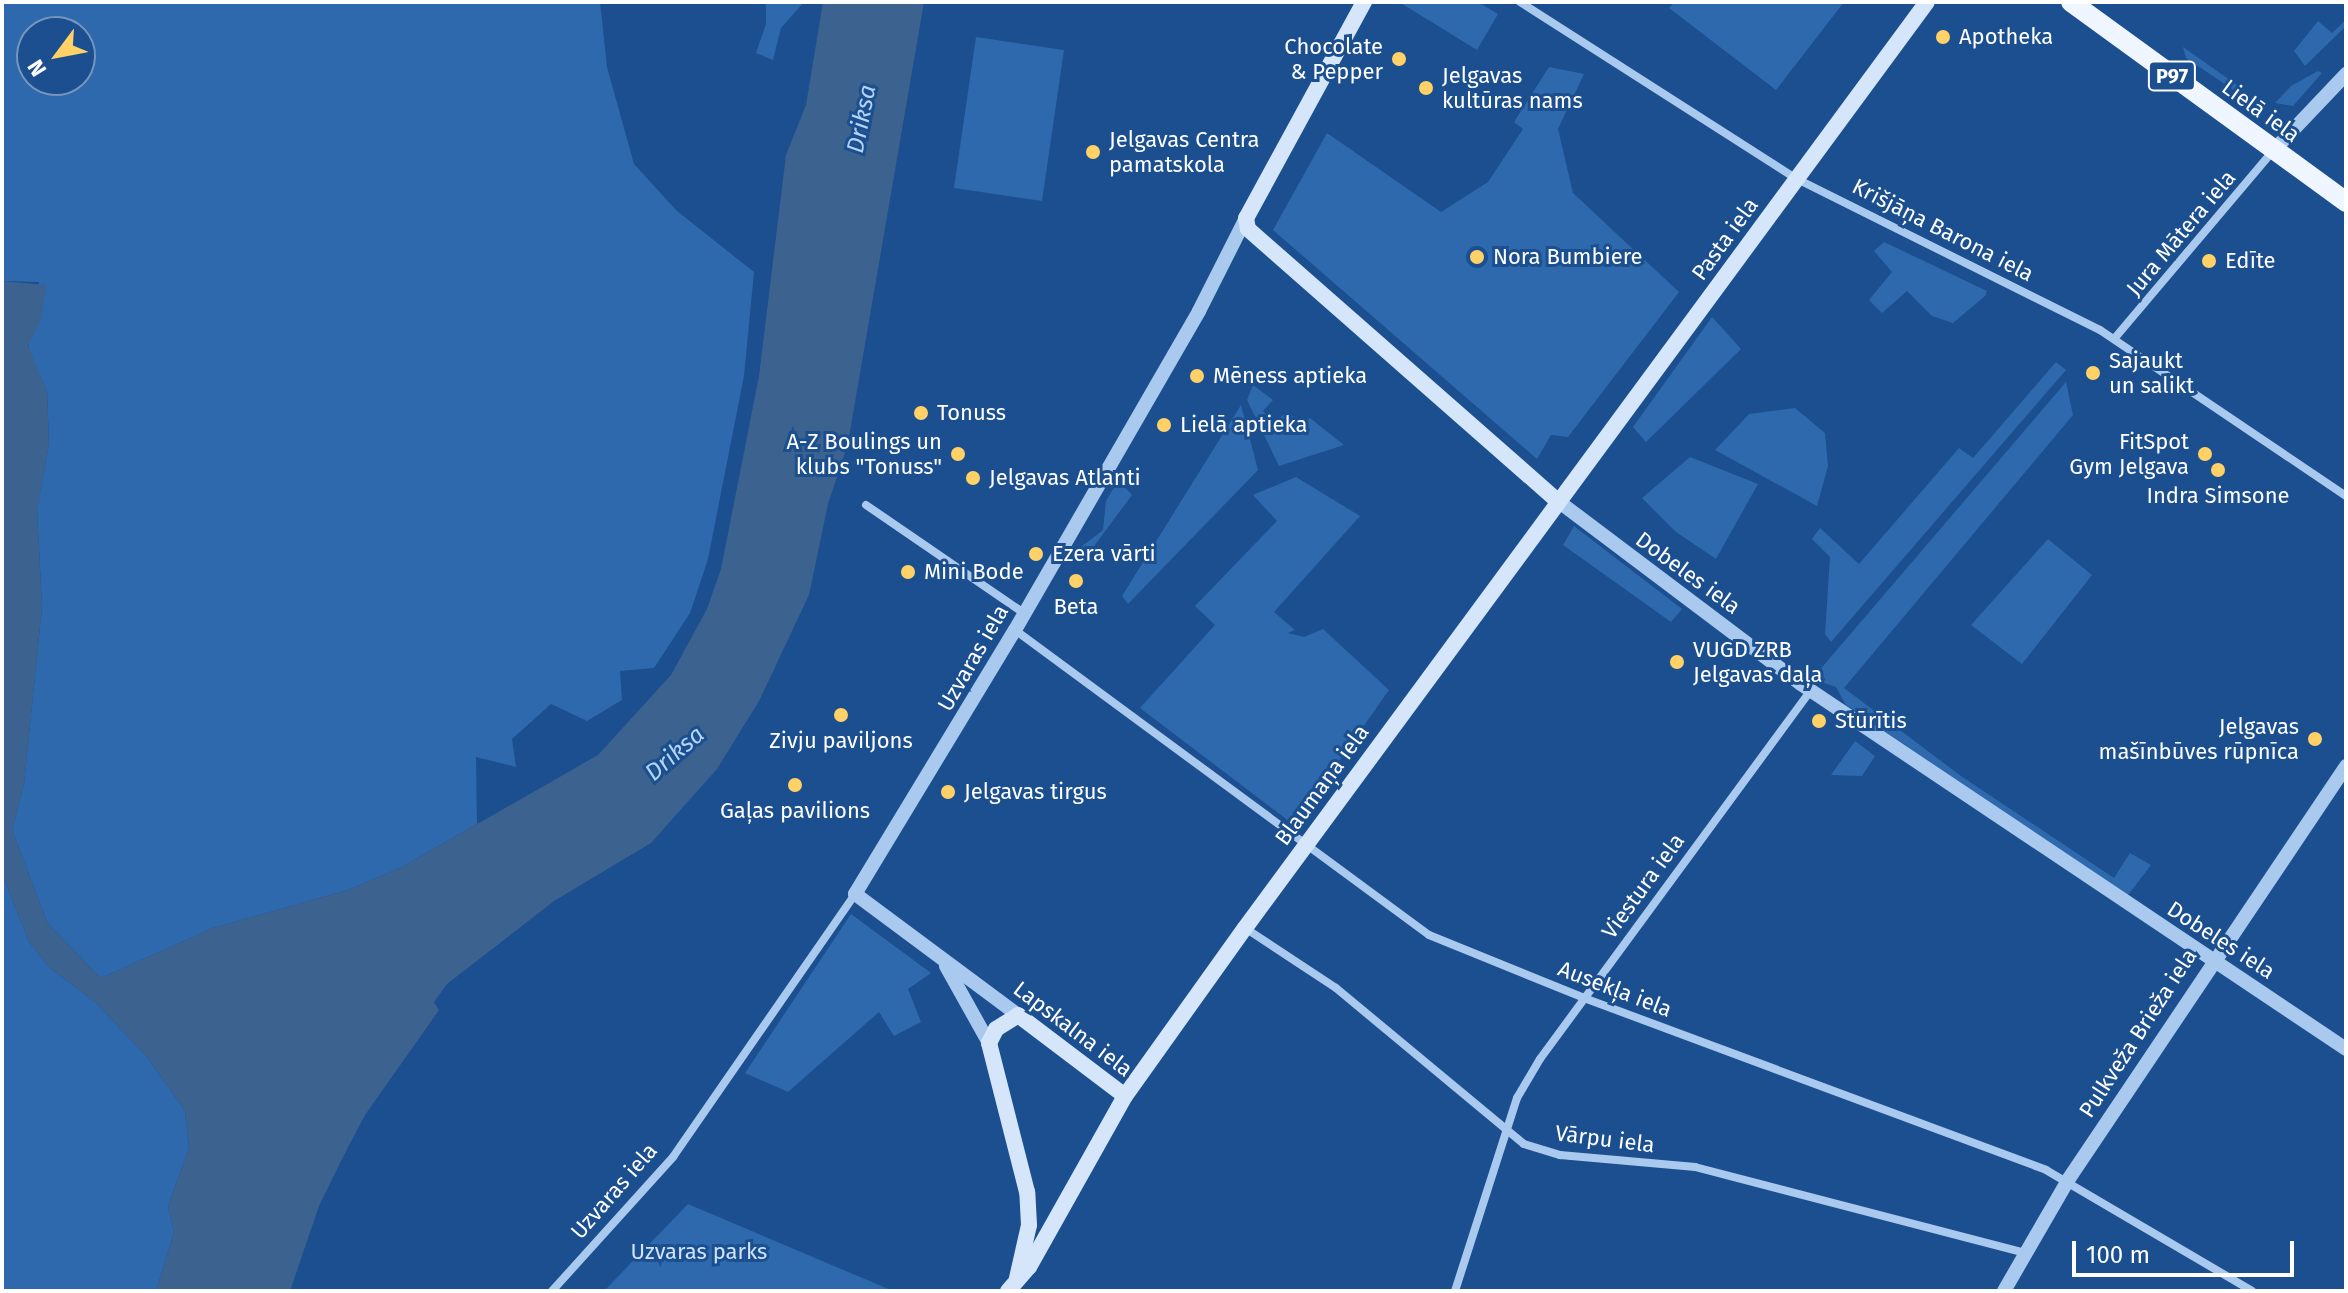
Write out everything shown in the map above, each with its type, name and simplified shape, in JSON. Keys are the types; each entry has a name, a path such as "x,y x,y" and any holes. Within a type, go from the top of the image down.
{"main road":[{"name":"Uzvaras iela","path":"1246,218 1364,2"},
{"name":"Pasta iela","path":"1558,501 1927,2"},
{"name":"Lielā iela","path":"2071,2 2346,202"},
{"name":"Dobeles iela","path":"1246,218 1262,247 1558,501"},
{"name":"Blaumaņa iela","path":"1125,1096 1558,501"},
{"name":"Lapskalna iela","path":"1015,1286 1029,1267 1125,1096 1018,1015"},
{"path":"989,1043 996,1029 1018,1015"},
{"name":"Lapskalna iela","path":"989,1043 1027,1192 1029,1225 1015,1286"}],"street":[{"name":"Krišjāņa Barona iela","path":"1520,2 1795,178 2114,339 2346,496"},
{"path":"2274,150 2346,74"},
{"name":"Jura Mātera iela","path":"2114,339 2274,150"},
{"name":"Uzvaras iela","path":"552,1291 673,1157 855,894 1015,630 1199,311 1246,218"},
{"name":"Dobeles iela","path":"1558,501 1810,691 2346,1049"},
{"path":"866,505 1024,613"},
{"name":"Ausekļa iela","path":"1015,630 1304,847 1429,935 1584,998 2068,1180 2252,1291"},
{"name":"Viestura iela","path":"1455,1291 1524,1085 1584,998 1810,691"},
{"name":"Pulkveža Brieža iela","path":"2004,1291 2068,1180 2212,961 2346,766"},
{"name":"Lapskalna iela","path":"855,894 1018,1015"},
{"name":"Vārpu iela","path":"1245,928 1336,988 1524,1144 1560,1155 1695,1167 2025,1253"},
{"name":"Lapskalna iela","path":"940,956 989,1043"}],"green space":[{"path":"2,2 600,2 607,67 634,164 677,211 754,272 744,376 708,559 690,613 654,668 620,671 622,700 587,721 551,704 512,739 516,767 476,757 477,824 402,867 348,890 213,928 101,978 48,924 12,830 24,784 42,607 37,510 49,443 47,391 28,350 39,282 2,281"},
{"path":"766,2 804,2 781,28 773,60 756,53 766,24"},
{"path":"1399,2 1478,2 1498,14 1477,50"},
{"path":"1674,2 1844,2 1776,90 1669,8"},
{"path":"2346,20 2346,26 2305,66 2294,51 2318,21 2332,33"},
{"path":"976,37 1064,50 1042,201 954,188"},
{"path":"2183,47 2244,90 2244,97 2186,58"},
{"path":"1549,67 1584,74 1558,129 1573,193 1679,292 1568,437 1551,435 1537,459 1273,230 1327,133 1441,212 1488,182 1523,129 1514,122"},
{"path":"2318,71 2322,73 2293,106 2275,103 2291,86"},
{"path":"1884,242 1987,291 1985,296 1953,323 1932,316 1907,291 1882,313 1869,300 1892,272 1874,251"},
{"path":"1712,317 1741,349 1646,442 1633,427"},
{"path":"2056,362 2066,370 1831,642 1825,634 1830,557 1812,539 1820,528 1859,564 1959,448 1973,458"},
{"path":"2066,382 2073,415 1844,688 1961,776 2114,878 2130,853 2151,865 2128,895 1846,705 1836,687 1812,679"},
{"path":"1253,385 1273,400 1263,411 1275,422 1286,412 1303,423 1310,418 1344,445 1279,466 1247,400"},
{"path":"1241,405 1258,470 1128,604 1122,596"},
{"path":"1795,408 1825,433 1828,466 1817,506 1715,450 1749,414"},
{"path":"1690,457 1758,484 1716,559 1676,532 1642,498"},
{"path":"1296,477 1360,516 1274,612 1295,630 1288,633 1304,637 1323,629 1389,690 1294,825 1140,708 1215,625 1195,606 1277,521 1253,495"},
{"path":"1118,480 1132,495 1089,553 1081,547 1103,530 1106,501"},
{"path":"1574,526 1682,609 1671,622 1563,545"},
{"path":"2048,539 2092,575 2022,664 1971,625"},
{"path":"1855,741 1875,756 1862,776 1831,775"},
{"path":"2,874 29,942 49,967 96,1003 147,1057 185,1111 189,1148 168,1206 174,1232 156,1291 2,1291"},
{"path":"851,914 931,973 908,989 921,1022 894,1036 879,1012 788,1092 745,1073"},
{"name":"Uzvaras parks","path":"688,1204 893,1291 604,1291"}],"water":[{"name":"Driksa","path":"823,2 924,2 848,443 828,504 809,595 759,701 717,769 651,843 554,901 447,984 434,1002 439,1010 365,1115 343,1157 319,1206 290,1291 156,1291 174,1232 168,1206 189,1148 185,1111 147,1057 96,1003 49,967 29,942 2,874 2,281 46,285 41,320 28,346 47,391 49,443 37,511 42,607 24,784 12,830 48,924 101,978 213,928 348,890 402,867 598,755 671,675 707,609 721,569 759,376 786,155 806,105"}],"place":[{"name":"Apotheka","path":"1943,37"},
{"name":"Chocolate & Pepper","path":"1399,59"},
{"name":"Jelgavas kultūras nams","path":"1426,88"},
{"name":"Jelgavas Centra pamatskola","path":"1093,152"},
{"name":"Nora Bumbiere","path":"1477,257"},
{"name":"Edīte","path":"2209,261"},
{"name":"Sajaukt un salikt","path":"2093,373"},
{"name":"Mēness aptieka","path":"1197,376"},
{"name":"Tonuss","path":"921,413"},
{"name":"Lielā aptieka","path":"1164,425"},
{"name":"A-Z Boulings un klubs \"Tonuss\"","path":"958,454"},
{"name":"FitSpot Gym Jelgava","path":"2205,454"},
{"name":"Indra Simsone","path":"2218,470"},
{"name":"Jelgavas Atlanti","path":"973,478"},
{"name":"Ezera vārti","path":"1036,554"},
{"name":"Mini Bode","path":"908,572"},
{"name":"Beta","path":"1076,581"},
{"name":"VUGD ZRB Jelgavas daļa","path":"1677,662"},
{"name":"Zivju paviljons","path":"841,715"},
{"name":"Stūrītis","path":"1819,721"},
{"name":"Jelgavas mašīnbūves rūpnīca","path":"2315,739"},
{"name":"Gaļas pavilions","path":"795,785"},
{"name":"Jelgavas tirgus","path":"948,792"}]}
